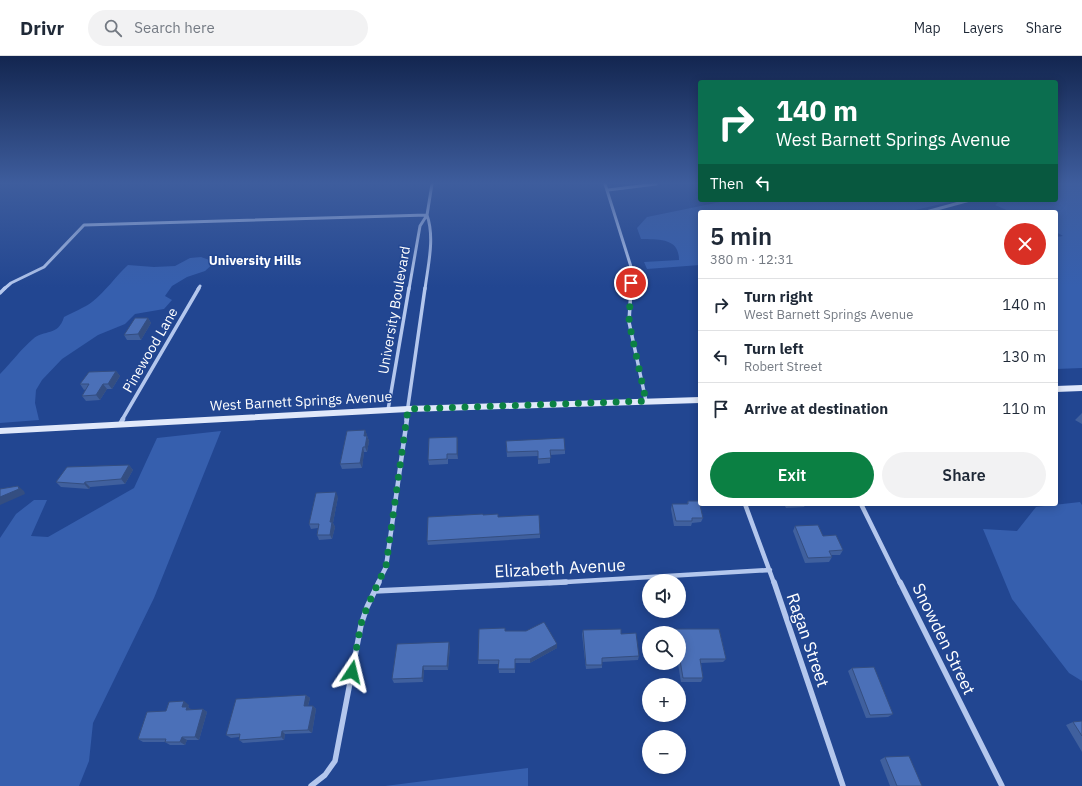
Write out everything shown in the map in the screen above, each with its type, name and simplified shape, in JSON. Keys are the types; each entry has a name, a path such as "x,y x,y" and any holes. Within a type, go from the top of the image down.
{"street":[{"path":"0,293 11,283 44,266 84,225 322,218"},
{"name":"University Boulevard","path":"388,410 420,226 425,218"},
{"name":"University Boulevard","path":"311,786 322,779 330,771 335,761 361,624 368,603 386,566 432,234 428,218"},
{"path":"616,218 632,270 629,322 646,401"},
{"name":"Pinewood Lane","path":"120,424 200,286"},
{"path":"1058,389 1082,388"},
{"name":"West Barnett Springs Avenue","path":"0,431 408,409 698,400"},
{"name":"Ragan Street","path":"746,506 770,570 843,786"},
{"name":"Snowden Street","path":"862,506 1002,786"},
{"name":"Elizabeth Avenue","path":"375,591 770,570"}],"shaded area":[{"path":"646,218 698,218 698,265 647,269 644,262 679,260 678,253 675,247 666,241 641,239 637,228"},
{"path":"1058,218 1082,218 1082,368 1058,369 1058,237 1063,236 1058,233"},
{"path":"201,257 215,262 205,271 187,277 172,286 165,296 172,300 164,309 135,314 125,324 98,335 62,359 42,380 36,390 35,403 39,420 0,423 0,374 33,339 54,330 58,327 64,317 92,302 128,265 154,267 175,266 190,258"},
{"path":"221,431 154,598 93,723 89,761 79,786 0,786 0,538 16,514 34,500 47,500 31,536 48,537 134,488 157,438"},
{"path":"1080,502 1082,505 1082,681 1069,673 1012,599 983,529 1017,531 1036,507 1058,506 1058,504"},
{"path":"528,768 528,786 385,786"}],"building":[{"path":"135,318 148,318 138,334 124,335"},
{"path":"116,371 108,384 103,384 96,395 82,396 89,384 80,384 89,372"},
{"path":"365,430 364,436 367,436 360,463 340,464 347,431"},
{"path":"457,437 457,454 447,454 447,459 428,460 429,438"},
{"path":"564,438 565,450 550,450 551,458 538,459 538,451 507,452 506,441"},
{"path":"129,465 121,479 85,482 84,484 56,482 67,467"},
{"path":"18,486 19,489 0,497 0,489"},
{"path":"336,492 330,522 332,522 330,535 317,535 319,524 309,524 316,493"},
{"path":"688,501 698,501 698,506 700,506 703,518 692,518 692,521 676,521 672,504 688,504"},
{"path":"498,514 498,517 539,515 540,534 427,541 428,517"},
{"path":"818,525 823,536 836,535 843,550 829,551 832,557 808,558 795,526"},
{"path":"544,622 557,644 530,659 515,659 515,669 498,669 499,660 478,660 479,629 505,628 505,631 526,631"},
{"path":"621,629 621,634 636,633 639,656 602,658 602,665 586,665 583,630"},
{"path":"686,629 719,629 726,659 700,659 703,678 683,678 682,670 686,670"},
{"path":"449,642 447,666 423,666 422,678 392,679 397,644"},
{"path":"874,667 893,714 870,715 852,668"},
{"path":"306,695 304,706 313,706 308,730 282,731 281,737 239,740 240,734 226,735 236,699"},
{"path":"184,701 182,707 187,707 186,710 203,709 195,737 182,737 180,742 165,742 166,739 138,739 147,712 166,711 169,702"},
{"path":"1082,721 1082,736 1073,722"},
{"path":"909,756 922,786 897,786 885,757"}],"district":[{"name":"University Hills","path":"255,260"}],"route":[{"path":"352,672 361,624 370,599 386,566 408,409 646,401 629,322 631,283"}]}
